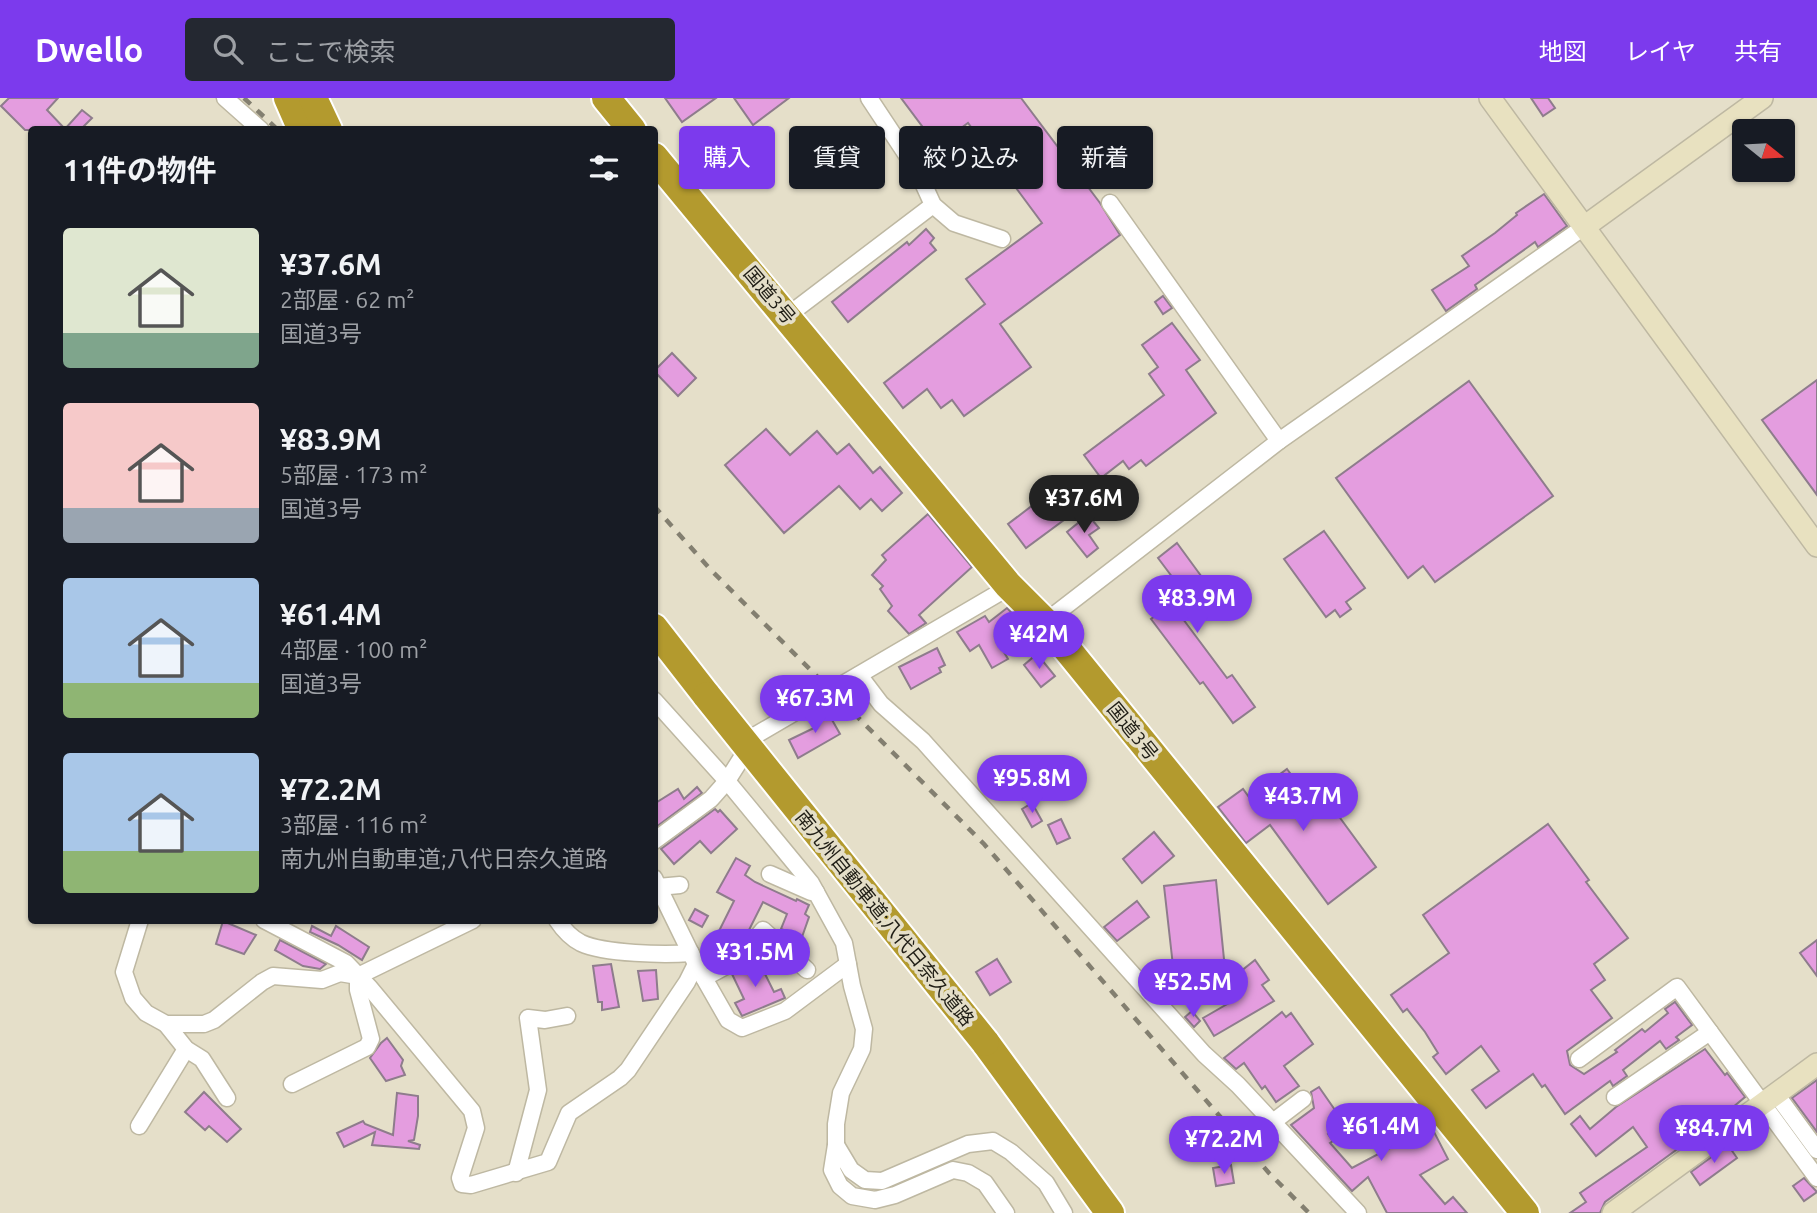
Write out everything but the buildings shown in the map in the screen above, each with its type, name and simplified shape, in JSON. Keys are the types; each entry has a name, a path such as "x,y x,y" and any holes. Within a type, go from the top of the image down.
{"highway":[{"path":"288,98 300,126"},
{"path":"313,98 326,126"},
{"path":"606,98 629,126"},
{"name":"国道3号","path":"658,162 1009,585 1045,622 1525,1213"},
{"name":"南九州自動車道;八代日奈久道路","path":"658,634 701,702 980,1046 1110,1213"},
{"name":"南九州自動車道;八代日奈久道路","path":"658,663 701,702"},
{"name":"南九州自動車道;八代日奈久道路","path":"980,1046 1103,1213"}],"street":[{"path":"225,98 256,126"},
{"path":"869,98 918,172 933,205 954,223 1002,239"},
{"path":"1490,98 1817,546"},
{"path":"1045,622 1279,441 1584,227 1762,98"},
{"path":"1110,203 1279,441"},
{"path":"787,316 933,205"},
{"path":"658,838 711,799 727,781 756,735 998,594 1009,585"},
{"path":"859,676 881,704 923,741 1195,1044 1358,1213"},
{"path":"658,704 727,781 845,930 848,964 864,1029 862,1049 841,1093 836,1124 832,1170 840,1186 852,1196 875,1200 895,1195 953,1170 968,1172 985,1183 1006,1213"},
{"path":"770,874 816,892"},
{"path":"658,883 680,885"},
{"path":"658,887 728,1020 742,1028 785,1011 848,964"},
{"path":"139,924 124,971 132,998 146,1013 166,1024 186,1048 202,1059 228,1098"},
{"path":"272,924 346,963 472,1111 476,1128 460,1178 462,1184 471,1185 548,1162 569,1113 628,1070 697,965"},
{"path":"166,1024 204,1024 214,1020 273,976 322,980 340,973 358,976 465,924"},
{"path":"559,924 579,942 601,949 697,965 738,959 762,930 807,970"},
{"path":"292,1084 367,1047 371,1039 358,990 358,976"},
{"path":"1579,1059 1677,987 1710,1032 1817,1150"},
{"path":"516,1173 538,1090 528,1018 545,1020 567,1016"},
{"path":"1615,1097 1710,1032"},
{"path":"139,1126 186,1048"},
{"path":"1613,1213 1817,1064"},
{"path":"1273,1122 1303,1099"},
{"path":"1769,1099 1817,1178"},
{"path":"836,1144 851,1170 865,1180 882,1181 968,1144 993,1141 1011,1152 1046,1183 1064,1213"}],"railway":[{"path":"244,98 274,126"},
{"path":"658,510 710,569 984,844 1269,1173 1309,1213"}]}
